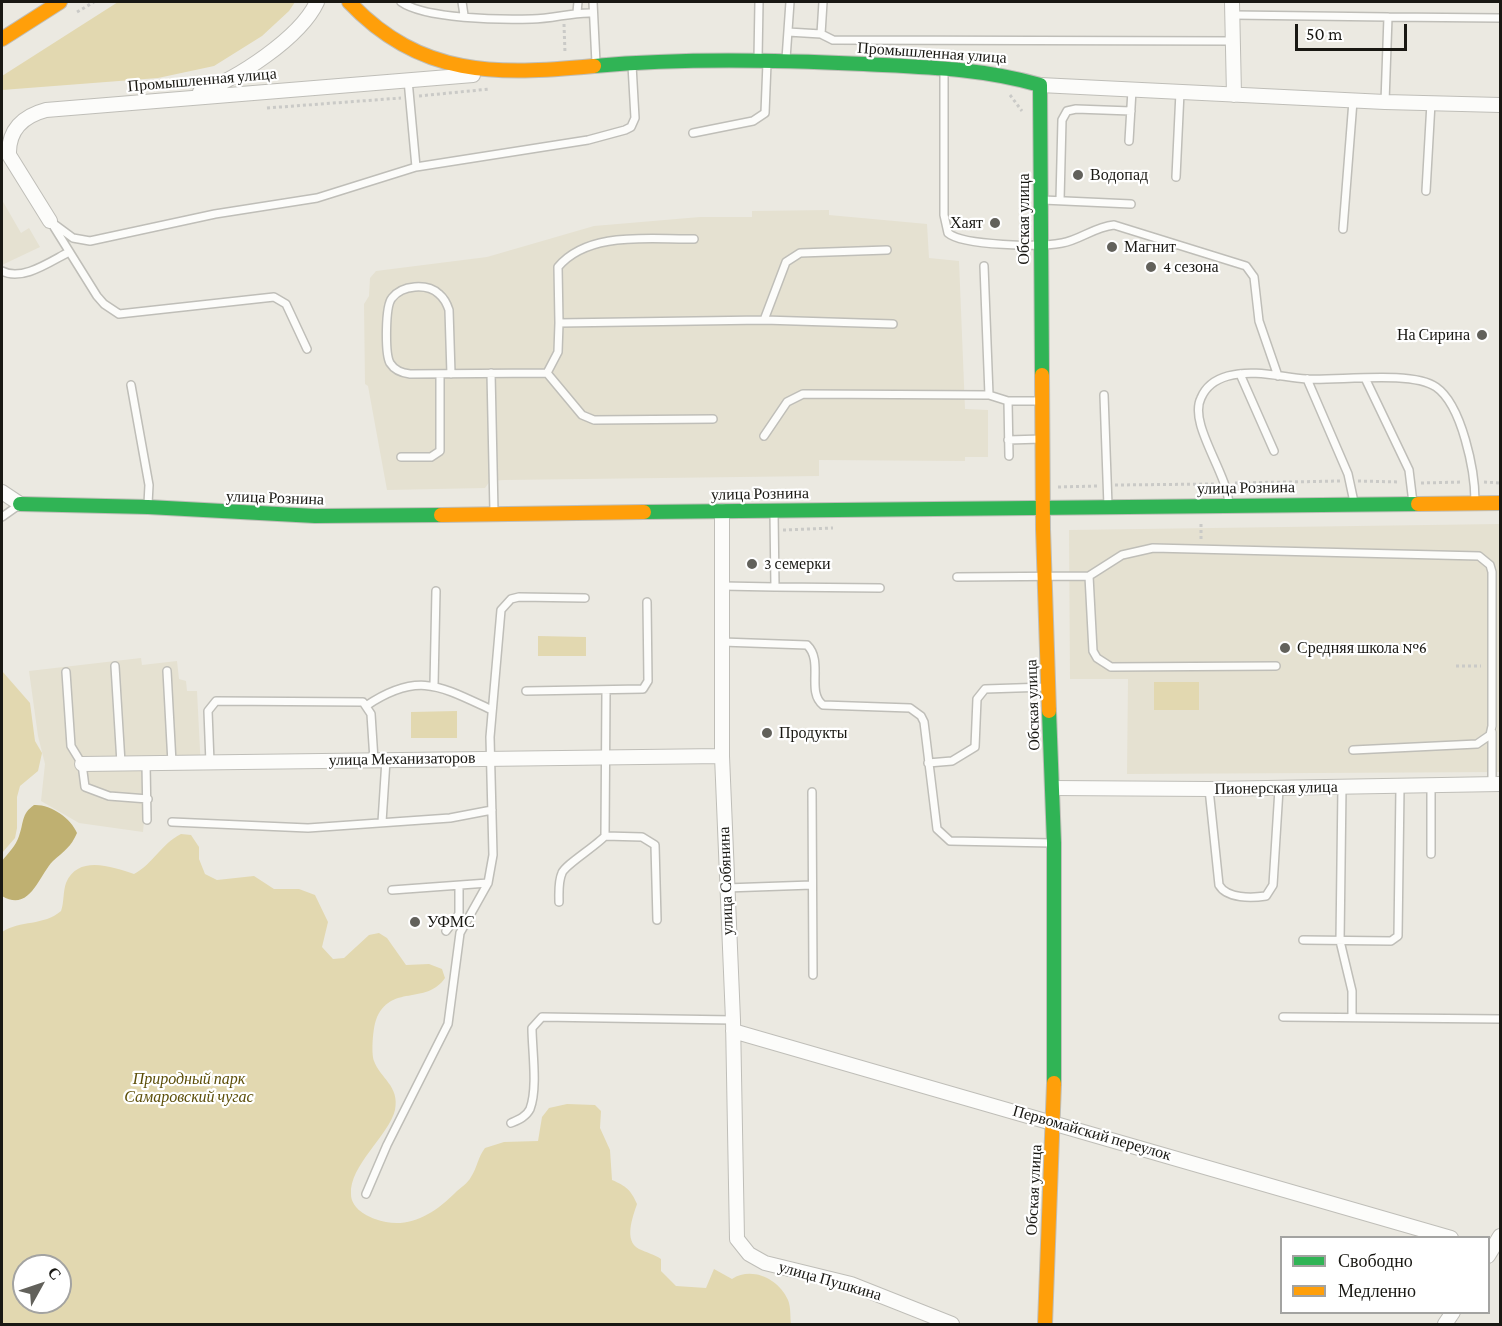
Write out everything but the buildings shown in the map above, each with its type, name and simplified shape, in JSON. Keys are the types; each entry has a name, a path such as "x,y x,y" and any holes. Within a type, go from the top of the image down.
{"main road":[{"path":"2,39 60,2"},
{"name":"Промышленная улица","path":"349,2 388,39 411,52 462,68 502,72 632,64 762,60 944,68 1000,73 1040,85"},
{"path":"2,30 46,11"},
{"name":"Обская улица","path":"1040,85 1042,507 1054,843 1054,1122 1045,1324"},
{"name":"улица Рознина","path":"20,504 148,507 279,516 494,516 1354,502 1500,502"}],"street":[{"path":"176,99 218,86 242,72 288,37 306,19 317,2"},
{"path":"1233,8 1234,95"},
{"name":"Промышленная улица","path":"50,220 9,155 9,143 15,129 32,114 46,110 502,72"},
{"name":"Промышленная улица","path":"1040,85 1353,101 1500,105"},
{"path":"2,492 20,504"},
{"name":"улица Собянина","path":"722,511 722,756 733,1025 736,1234 743,1248"},
{"name":"улица Механизаторов","path":"82,764 490,757 722,756"},
{"name":"Пионерская улица","path":"1052,788 1400,788 1496,784"},
{"name":"Первомайский переулок","path":"733,1025 1054,1122 1445,1236"},
{"path":"1490,1251 1500,1236"},
{"name":"улица Пушкина","path":"743,1248 765,1263 851,1284 952,1324"}],"lane":[{"path":"401,2 424,13 534,20 577,12 592,13"},
{"path":"462,2 464,15"},
{"path":"577,12 578,2"},
{"path":"593,2 596,66"},
{"path":"693,133 753,121 765,112 759,2"},
{"path":"786,61 790,2"},
{"path":"821,34 823,2"},
{"path":"1233,8 1388,17 1500,18"},
{"path":"1385,102 1388,17"},
{"path":"788,32 821,34 833,40 1235,41"},
{"path":"50,220 73,238 90,241 214,214 317,198 416,167 588,140 631,127 635,118 632,64"},
{"path":"944,68 944,215 948,233 963,240 1064,243 1102,226 1114,225 1246,266 1254,277 1259,321 1278,376"},
{"path":"408,80 416,167"},
{"path":"1130,141 1132,90"},
{"path":"1176,177 1179,92"},
{"path":"1343,229 1353,101"},
{"path":"1426,191 1431,104"},
{"path":"1060,200 1062,120 1067,111 1076,109 1131,111"},
{"path":"1041,177 1061,178"},
{"path":"1041,200 1131,204"},
{"path":"50,220 104,304 119,314 274,297 286,304 307,349"},
{"path":"547,373 558,352 557,270 562,262 582,249 608,242 694,239"},
{"path":"764,320 786,262 791,256 800,253 887,250"},
{"path":"2,270 13,274 22,273 69,252"},
{"path":"984,266 989,395"},
{"path":"451,374 449,310 445,300 430,288 408,288 391,298 388,308 388,356 390,363 402,373 451,374 547,373"},
{"path":"559,323 764,320 893,324"},
{"path":"491,373 494,516"},
{"path":"547,373 582,415 594,420 713,419"},
{"path":"402,457 431,457 440,451 440,374"},
{"path":"1240,374 1274,451"},
{"path":"1229,505 1227,484 1197,411 1201,397 1210,385 1240,374 1307,379 1365,378 1430,383 1444,394 1454,409 1475,482 1475,503"},
{"path":"1365,378 1409,470 1413,503"},
{"path":"1307,379 1350,480 1354,502"},
{"path":"131,385 149,485 148,507"},
{"path":"764,436 787,402 797,395 989,395 1008,401 1043,401"},
{"path":"1104,395 1108,506"},
{"path":"1008,401 1009,456"},
{"path":"1008,440 1042,439"},
{"path":"2,517 20,504"},
{"path":"774,511 775,587"},
{"path":"957,577 1089,576 1122,555 1153,548 1479,556 1490,565 1492,572 1492,726 1496,784"},
{"path":"1089,576 1093,651 1103,663 1111,667 1276,666"},
{"path":"722,586 880,588"},
{"path":"434,685 436,591"},
{"path":"366,1194 448,1024 460,933 488,883 493,855 490,757 492,710 499,618 504,604 519,597 585,598"},
{"path":"526,691 638,691 646,686 647,602"},
{"path":"722,642 807,645 816,659 819,702 829,706 910,708 916,711 924,722 937,829 943,837 961,843 1054,843"},
{"path":"115,666 121,763"},
{"path":"167,671 172,763"},
{"path":"66,672 71,746 82,764 82,781 90,790 109,796 148,799"},
{"path":"366,705 398,689 434,685 492,710"},
{"path":"928,763 952,761 975,747 977,699 985,689 1048,687"},
{"path":"559,902 560,876 564,868 590,852 605,836 606,692"},
{"path":"210,763 208,711 216,701 356,700 366,705 371,714 380,760 382,822"},
{"path":"1353,750 1477,744 1485,741 1492,726"},
{"path":"146,764 147,820"},
{"path":"1342,787 1340,941 1352,991 1352,1016"},
{"path":"1431,787 1431,854"},
{"path":"1303,940 1391,941 1398,936 1400,788"},
{"path":"1209,789 1219,885 1229,894 1257,897 1266,896 1273,885 1280,789"},
{"path":"812,792 813,975"},
{"path":"172,822 277,828 450,818 492,810"},
{"path":"605,836 642,837 655,846 657,920"},
{"path":"392,890 488,883"},
{"path":"726,888 812,885"},
{"path":"446,931 459,914 459,886"},
{"path":"511,1123 523,1117 530,1109 533,1078 532,1028 542,1017 733,1025"},
{"path":"1283,1017 1500,1019"}],"path":[{"path":"563,14 567,68"},
{"path":"256,108 500,88"},
{"path":"1003,90 1018,103 1025,118"},
{"path":"1058,487 1350,480 1500,483"},
{"path":"1456,666 1492,666"}],"shaded area":[{"path":"2,200 21,233 29,228 40,247 2,265"},
{"path":"829,210 829,215 927,224 929,258 959,261 965,409 988,410 988,457 965,457 965,461 819,460 819,476 504,480 490,481 485,488 387,490 368,386 365,384 364,304 369,296 370,278 376,271 487,257 594,226 700,217 752,217 752,211"},
{"name":"Средняя школа №6","path":"1500,524 1500,772 1127,774 1128,679 1070,679 1069,530"},
{"path":"141,658 142,665 177,661 179,679 186,681 187,691 197,691 201,770 149,770 143,832 79,823 41,801 45,764 38,736 29,671"},
{"path":"34,805 53,809 70,822 77,833 70,845 48,867 33,890 20,900 12,900 2,896 2,861 16,843 25,815"}],"green space":[{"path":"118,2 295,2 289,11 262,36 214,66 158,78 2,90 2,76"},
{"path":"538,636 586,637 586,656 538,656"},
{"path":"2,671 30,703 35,741 42,753 38,771 20,786 17,797 15,838 2,853"},
{"path":"1154,682 1199,682 1199,710 1154,710"},
{"path":"457,711 457,738 411,738 411,712"},
{"name":"Природный парк Самаровский чугас","path":"181,834 191,835 199,847 199,859 205,874 217,880 254,876 274,889 299,889 315,895 328,922 322,947 333,959 344,958 369,935 379,933 387,938 406,965 429,964 442,969 445,978 437,986 428,991 390,1002 382,1009 376,1020 373,1040 374,1061 392,1088 396,1102 391,1120 362,1162 352,1183 353,1203 359,1210 386,1222 408,1222 418,1219 438,1208 468,1181 485,1148 504,1142 538,1141 542,1117 549,1108 567,1104 595,1105 601,1111 600,1128 610,1150 612,1180 628,1189 637,1204 630,1228 634,1245 661,1259 661,1271 676,1286 706,1288 714,1269 732,1279 740,1275 756,1274 772,1281 784,1293 789,1303 791,1324 2,1324 2,932 9,928 47,919 61,911 66,883 79,868 97,865 134,874 147,865 162,848"}],"traffic: fast":[{"path":"594,66 729,60 864,64 931,67 975,72 1040,85 1042,375"},
{"path":"20,504 148,507 315,516 441,515"},
{"path":"644,512 1418,504"},
{"path":"1049,711 1054,843 1054,1083"}],"traffic: slow":[{"path":"2,39 60,2"},
{"path":"349,2 376,27 404,45 433,58 462,66 493,70 594,66"},
{"path":"1042,375 1043,529 1049,711"},
{"path":"1418,504 1500,503"},
{"path":"441,515 644,512"},
{"path":"1045,1324 1054,1083"}],"place":[{"name":"Водопад","path":"1078,175"},
{"name":"Хаят","path":"995,223"},
{"name":"Магнит","path":"1112,247"},
{"name":"4 сезона","path":"1151,267"},
{"name":"На Сирина","path":"1482,335"},
{"name":"3 семерки","path":"752,564"},
{"name":"Средняя школа №6","path":"1285,648"},
{"name":"Продукты","path":"767,733"},
{"name":"УФМС","path":"415,922"}]}
